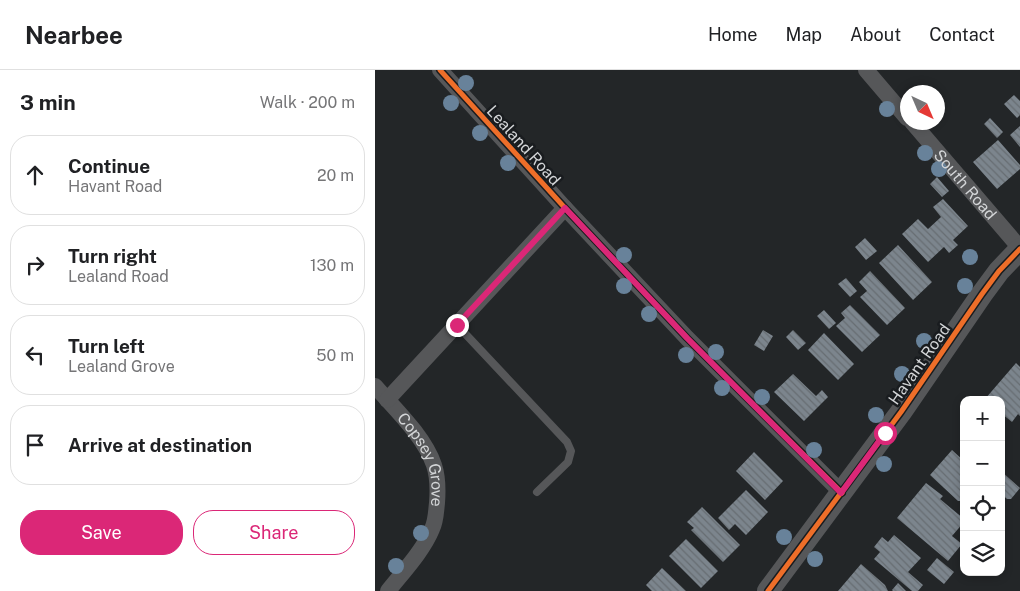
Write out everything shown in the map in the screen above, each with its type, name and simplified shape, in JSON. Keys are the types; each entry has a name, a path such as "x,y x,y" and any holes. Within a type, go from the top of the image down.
{"street":[{"name":"Lealand Road","path":"440,70 565,208 687,338 841,493"},
{"path":"866,70 900,110"},
{"name":"South Road","path":"919,130 1020,248"},
{"path":"387,400 565,208"},
{"name":"Havant Road","path":"768,591 901,412 982,294 999,271 1020,248"},
{"name":"Copsey Grove","path":"375,386 427,448 435,466 438,487 433,527 424,544 388,591"}],"lane":[{"path":"457,325 567,442 571,451 568,462 537,492"}],"building":[{"path":"1014,95 1020,101 1020,115 1017,118 1004,104"},
{"path":"990,118 1003,132 997,138 984,124"},
{"path":"1020,126 1020,147 1010,135"},
{"path":"998,140 1020,165 1020,169 997,189 973,162"},
{"path":"937,177 949,191 942,197 930,184"},
{"path":"943,199 968,226 953,240 958,245 949,253 944,247 928,262 902,234 918,219 928,229 941,217 933,207"},
{"path":"865,238 877,251 866,260 855,247"},
{"path":"898,245 932,282 913,300 879,263"},
{"path":"870,271 905,308 887,325 860,297 867,291 859,282"},
{"path":"846,278 857,291 850,297 838,284"},
{"path":"850,305 880,335 862,352 836,326 845,318 841,313"},
{"path":"824,310 836,323 829,329 817,316"},
{"path":"763,330 773,336 764,351 754,345"},
{"path":"793,330 806,343 798,350 786,337"},
{"path":"824,333 854,364 838,380 808,350"},
{"path":"1016,363 1020,367 1020,416 1018,414 1012,422 1005,416 1005,396 988,396"},
{"path":"793,374 816,396 822,390 828,397 804,421 774,392"},
{"path":"952,450 960,457 960,501 958,501 930,475"},
{"path":"754,452 783,481 765,500 736,471"},
{"path":"1005,475 1020,488 1011,499 1005,497"},
{"path":"926,483 943,496 940,499 960,516 960,527 952,536 960,542 960,546 948,561 897,518"},
{"path":"746,490 768,512 746,535 735,524 729,530 718,518"},
{"path":"702,507 740,545 723,562 691,530 694,528 687,522"},
{"path":"894,535 921,558 908,572 923,585 918,591 912,591 874,559 880,552 874,547 882,537 888,542"},
{"path":"686,539 718,571 701,588 669,556"},
{"path":"937,558 954,572 944,584 927,570"},
{"path":"861,564 885,585 888,591 838,591"},
{"path":"662,568 686,591 652,591 646,585"},
{"path":"898,583 906,591 892,590"}],"cycle path":[{"path":"440,70 565,208 687,338 842,493"},
{"path":"768,591 901,412 982,294 999,271 1020,249"}],"route":[{"path":"457,325 565,208 737,390 841,493 885,433"}]}
